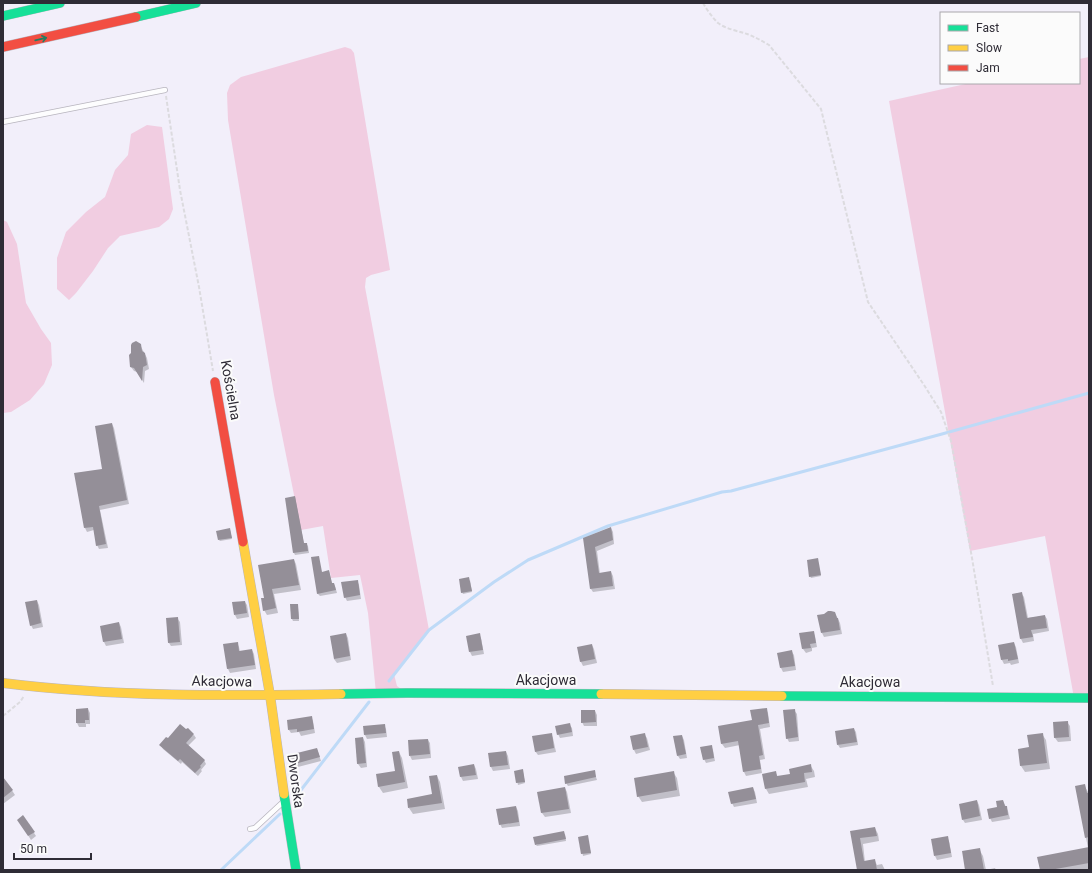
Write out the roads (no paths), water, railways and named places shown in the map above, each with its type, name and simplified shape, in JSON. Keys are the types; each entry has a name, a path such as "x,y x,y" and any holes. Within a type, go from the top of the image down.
{"main road":[{"path":"3,16 60,3"},
{"path":"3,47 196,3"},
{"name":"Kościelna","path":"215,382 270,695"},
{"name":"Akacjowa","path":"3,683 104,692 156,694 270,695 407,693 1089,698"},
{"name":"Dworska","path":"270,695 288,825 296,870"}],"lane":[{"path":"3,122 165,90"},
{"path":"250,829 255,828 285,800"}],"waterway":[{"path":"389,681 429,630 494,582 528,560 608,526 722,492 731,491 1089,393"},
{"path":"294,799 369,702"},
{"path":"221,870 280,814"}]}
